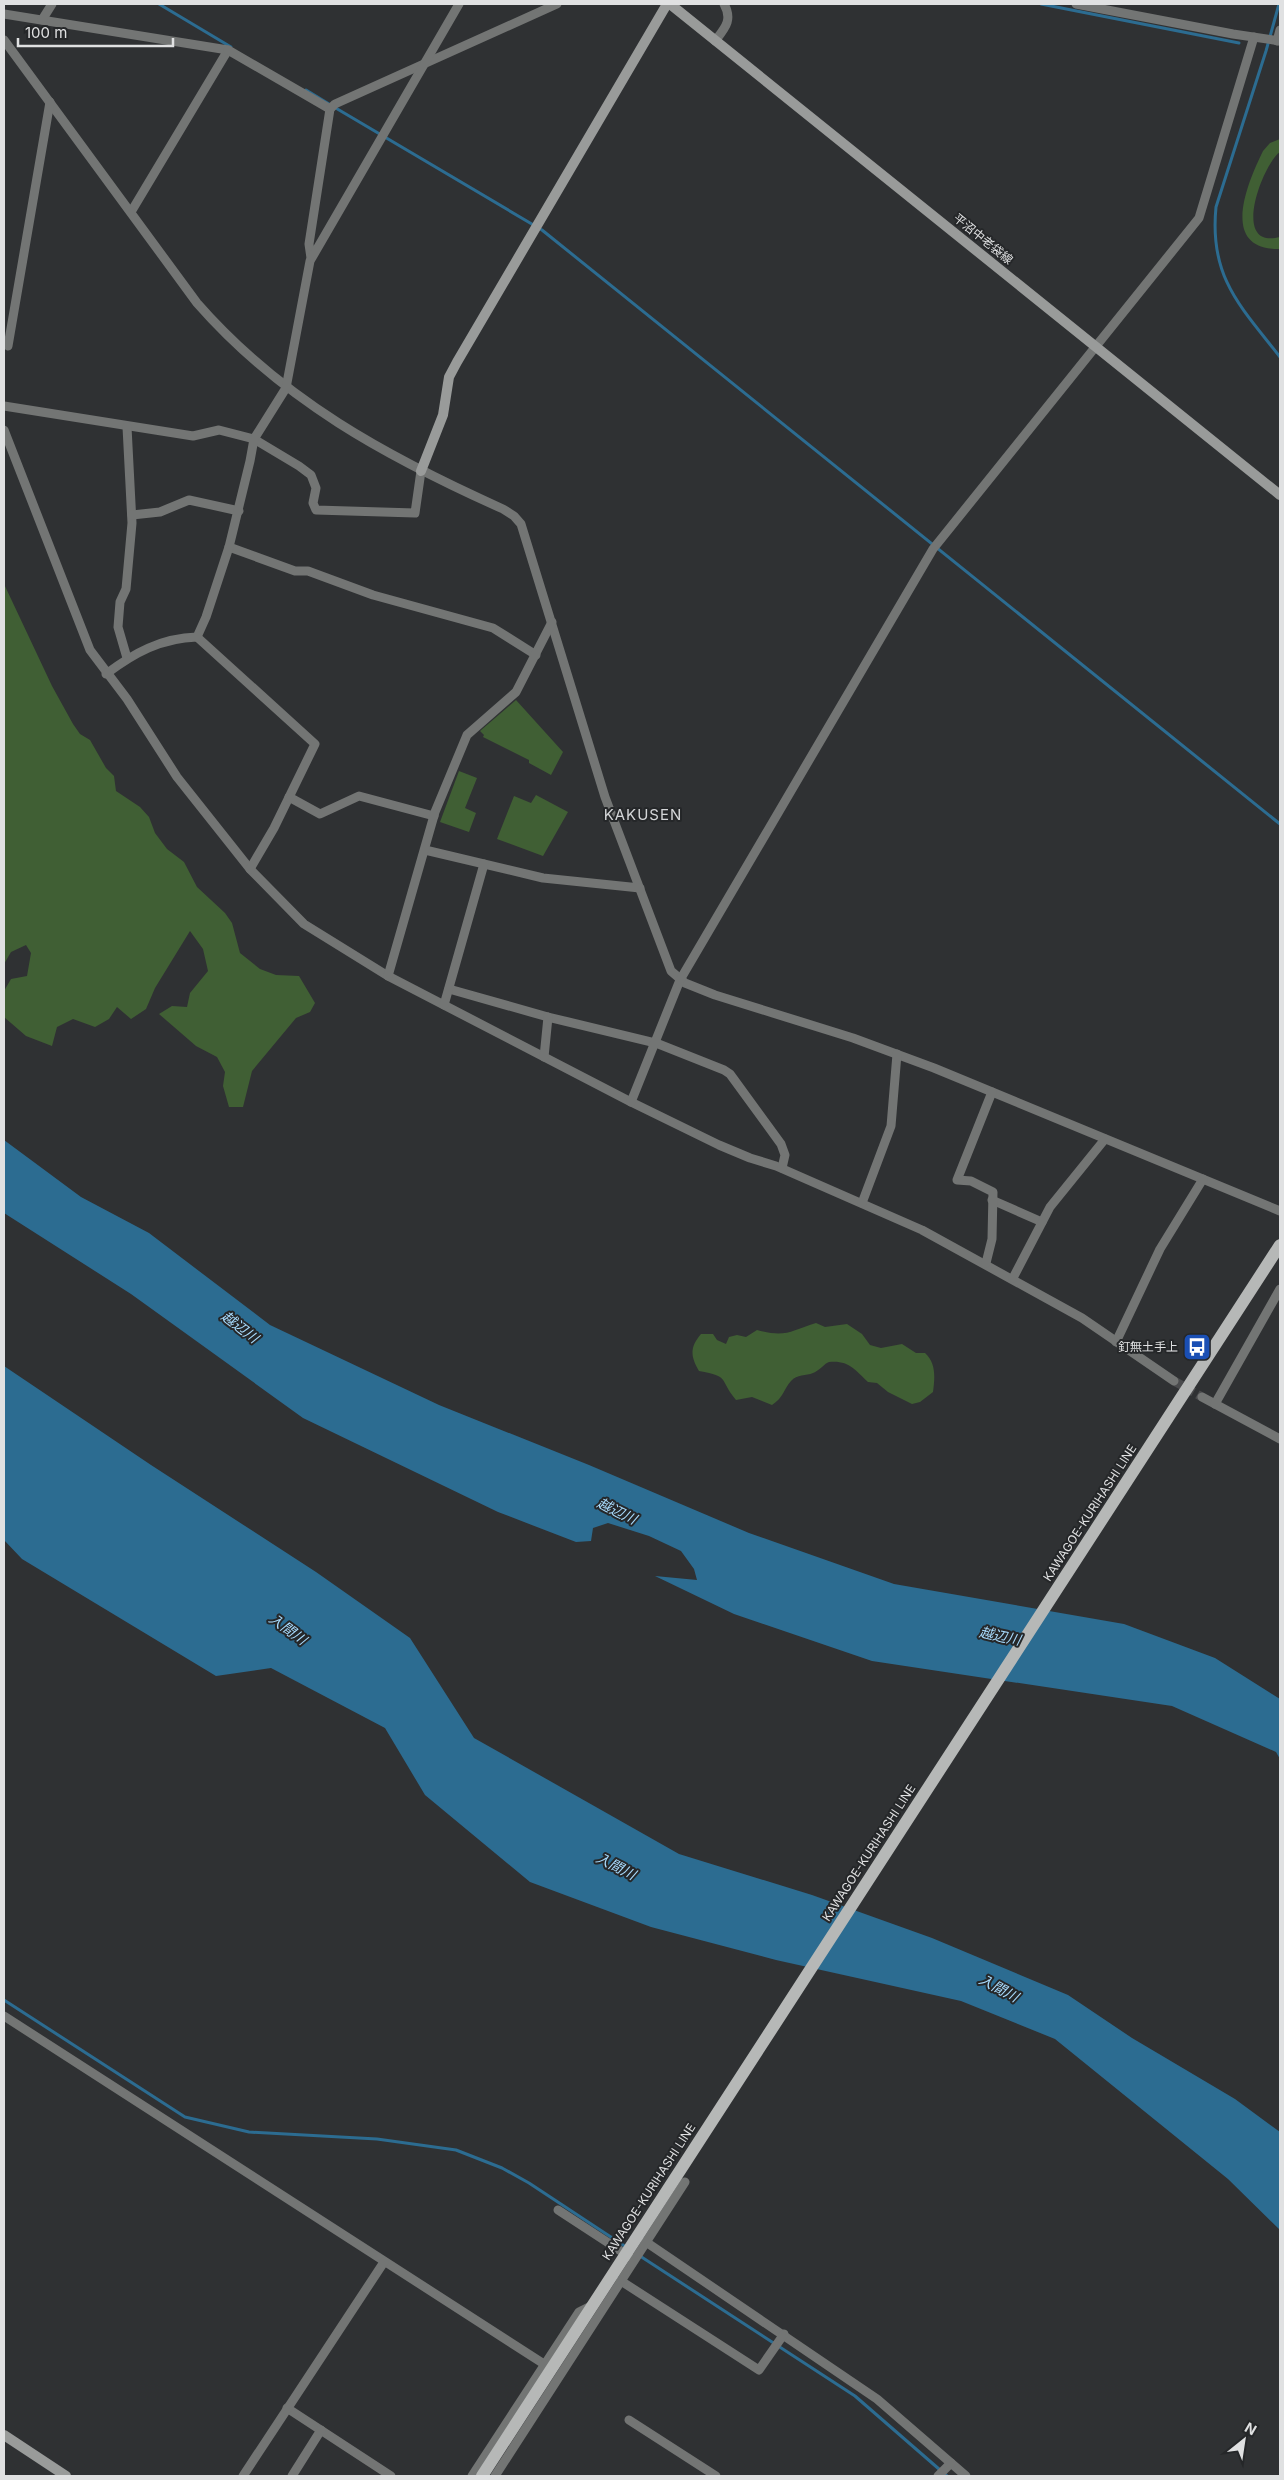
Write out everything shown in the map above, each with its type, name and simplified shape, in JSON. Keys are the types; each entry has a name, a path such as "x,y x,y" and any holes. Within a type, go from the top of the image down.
{"main road":[{"name":"平沼中老袋線","path":"669,4 1280,495"},
{"path":"421,471 443,415 449,378 457,362 669,4"},
{"name":"KAWAGOE-KURIHASHI LINE","path":"482,2476 1280,1244"},
{"path":"4,2435 66,2476"}],"street":[{"path":"42,20 52,4"},
{"path":"311,259 459,4"},
{"path":"197,637 206,617 229,547 254,439 286,388 311,259 309,244 330,109 335,104 558,4"},
{"path":"715,41 728,25 729,15 724,4"},
{"path":"1076,4 1279,41 1280,30"},
{"path":"4,14 228,50 330,109"},
{"path":"631,1102 680,980 933,549 1199,218 1254,37"},
{"path":"4,40 210,317 286,388 356,434 421,471 514,516 521,524 605,797 671,971 680,980 715,995 898,1054 1280,1211"},
{"path":"131,212 228,50"},
{"path":"8,346 50,102"},
{"path":"4,406 193,436 220,430 254,439 311,475 316,488 313,504 316,510 415,513 421,471"},
{"path":"127,427 132,515 126,590 120,602 118,627 127,658"},
{"path":"4,430 90,650 106,674 127,699 176,777 250,869 304,924 388,976 631,1102 719,1145 782,1168 922,1230 986,1263 1082,1318 1174,1380"},
{"path":"132,515 160,512 188,500 239,510"},
{"path":"229,547 295,571 308,571 374,595 493,628 536,655"},
{"path":"388,976 434,816 466,735 516,692 552,622"},
{"path":"106,674 127,658 159,642 197,637 315,744 274,828 250,869"},
{"path":"289,797 320,814 359,796 434,816"},
{"path":"425,850 543,878 640,888"},
{"path":"444,1005 484,864"},
{"path":"449,989 548,1017 656,1043 730,1074 781,1144 785,1155 782,1168"},
{"path":"544,1057 548,1017"},
{"path":"862,1204 891,1126 898,1054"},
{"path":"986,1263 992,1239 993,1192 971,1181 957,1180 992,1092"},
{"path":"1013,1278 1050,1207 1105,1138"},
{"path":"1116,1342 1160,1250 1203,1179"},
{"path":"992,1200 1042,1222"},
{"path":"1215,1404 1279,1294"},
{"path":"1202,1397 1280,1439"},
{"path":"4,2016 544,2364"},
{"path":"495,2476 685,2182"},
{"path":"558,2210 634,2260"},
{"path":"646,2242 877,2399 966,2476"},
{"path":"243,2476 384,2262"},
{"path":"621,2281 760,2370 784,2334"},
{"path":"472,2476 579,2312 587,2306 608,2302"},
{"path":"287,2408 385,2475"},
{"path":"629,2420 716,2476"},
{"path":"292,2476 321,2430"},
{"path":"938,2476 951,2463"}],"green space":[{"path":"1280,139 1280,152 1266,171 1255,203 1253,218 1256,231 1265,237 1280,237 1280,249 1261,246 1249,238 1243,227 1243,212 1245,196 1263,151 1270,143"},
{"path":"4,584 52,686 73,724 80,734 90,740 106,768 114,776 116,791 140,807 149,817 155,833 167,849 184,862 197,887 225,913 232,923 240,953 260,969 276,975 299,976 315,1003 310,1012 296,1018 252,1071 243,1107 229,1107 223,1086 225,1072 217,1057 196,1046 159,1014 172,1006 187,1007 190,993 208,971 203,949 190,931 155,988 146,1009 131,1019 117,1007 109,1019 95,1027 73,1019 57,1027 52,1046 26,1036 4,1017 4,991 11,979 27,976 31,953 26,945 11,952 4,964"},
{"path":"516,700 563,752 551,775 529,763 529,760 483,737 484,735 480,731"},
{"path":"459,771 477,778 465,808 476,813 469,832 440,822"},
{"path":"536,795 568,812 543,856 497,839 514,796 531,803"},
{"path":"816,1323 825,1327 847,1324 862,1334 870,1345 881,1348 902,1344 916,1353 925,1353 933,1366 933,1392 920,1402 912,1404 888,1392 877,1383 868,1382 847,1364 829,1362 815,1372 793,1379 779,1399 772,1405 752,1397 736,1400 720,1377 699,1371 694,1361 693,1347 701,1334 713,1334 717,1340 726,1344 729,1337 737,1335 746,1337 757,1330 782,1333"}],"water":[{"name":"越辺川","path":"4,1140 81,1197 149,1233 270,1325 439,1405 589,1465 749,1533 894,1584 1124,1624 1215,1658 1280,1699 1280,1759 1276,1752 1172,1706 872,1661 734,1614 655,1576 697,1580 694,1569 681,1551 649,1536 608,1523 593,1528 591,1541 576,1542 498,1512 303,1418 131,1294 4,1213"},
{"name":"入間川","path":"4,1366 151,1465 316,1572 410,1638 474,1738 679,1854 812,1895 932,1938 1068,1995 1132,2038 1235,2099 1280,2132 1280,2230 1228,2179 1055,2039 961,2001 776,1960 651,1927 530,1882 425,1795 385,1728 271,1668 216,1676 22,1559 4,1540"}],"waterway":[{"path":"159,4 231,47"},
{"path":"1041,4 1239,43"},
{"path":"1279,4 1266,51 1216,207 1215,231 1217,253 1230,289 1240,306 1280,357"},
{"path":"306,90 329,104"},
{"path":"334,107 542,230 1280,824"},
{"path":"4,2000 185,2117 249,2132 377,2139 456,2150 502,2168 529,2183 626,2247"},
{"path":"640,2256 855,2396 947,2476"}],"tunnel":[{"path":"1174,1381 1202,1397"}],"place":[{"name":"釘無土手上","path":"1197,1347"}],"district":[{"name":"KAKUSEN","path":"643,815"}]}
